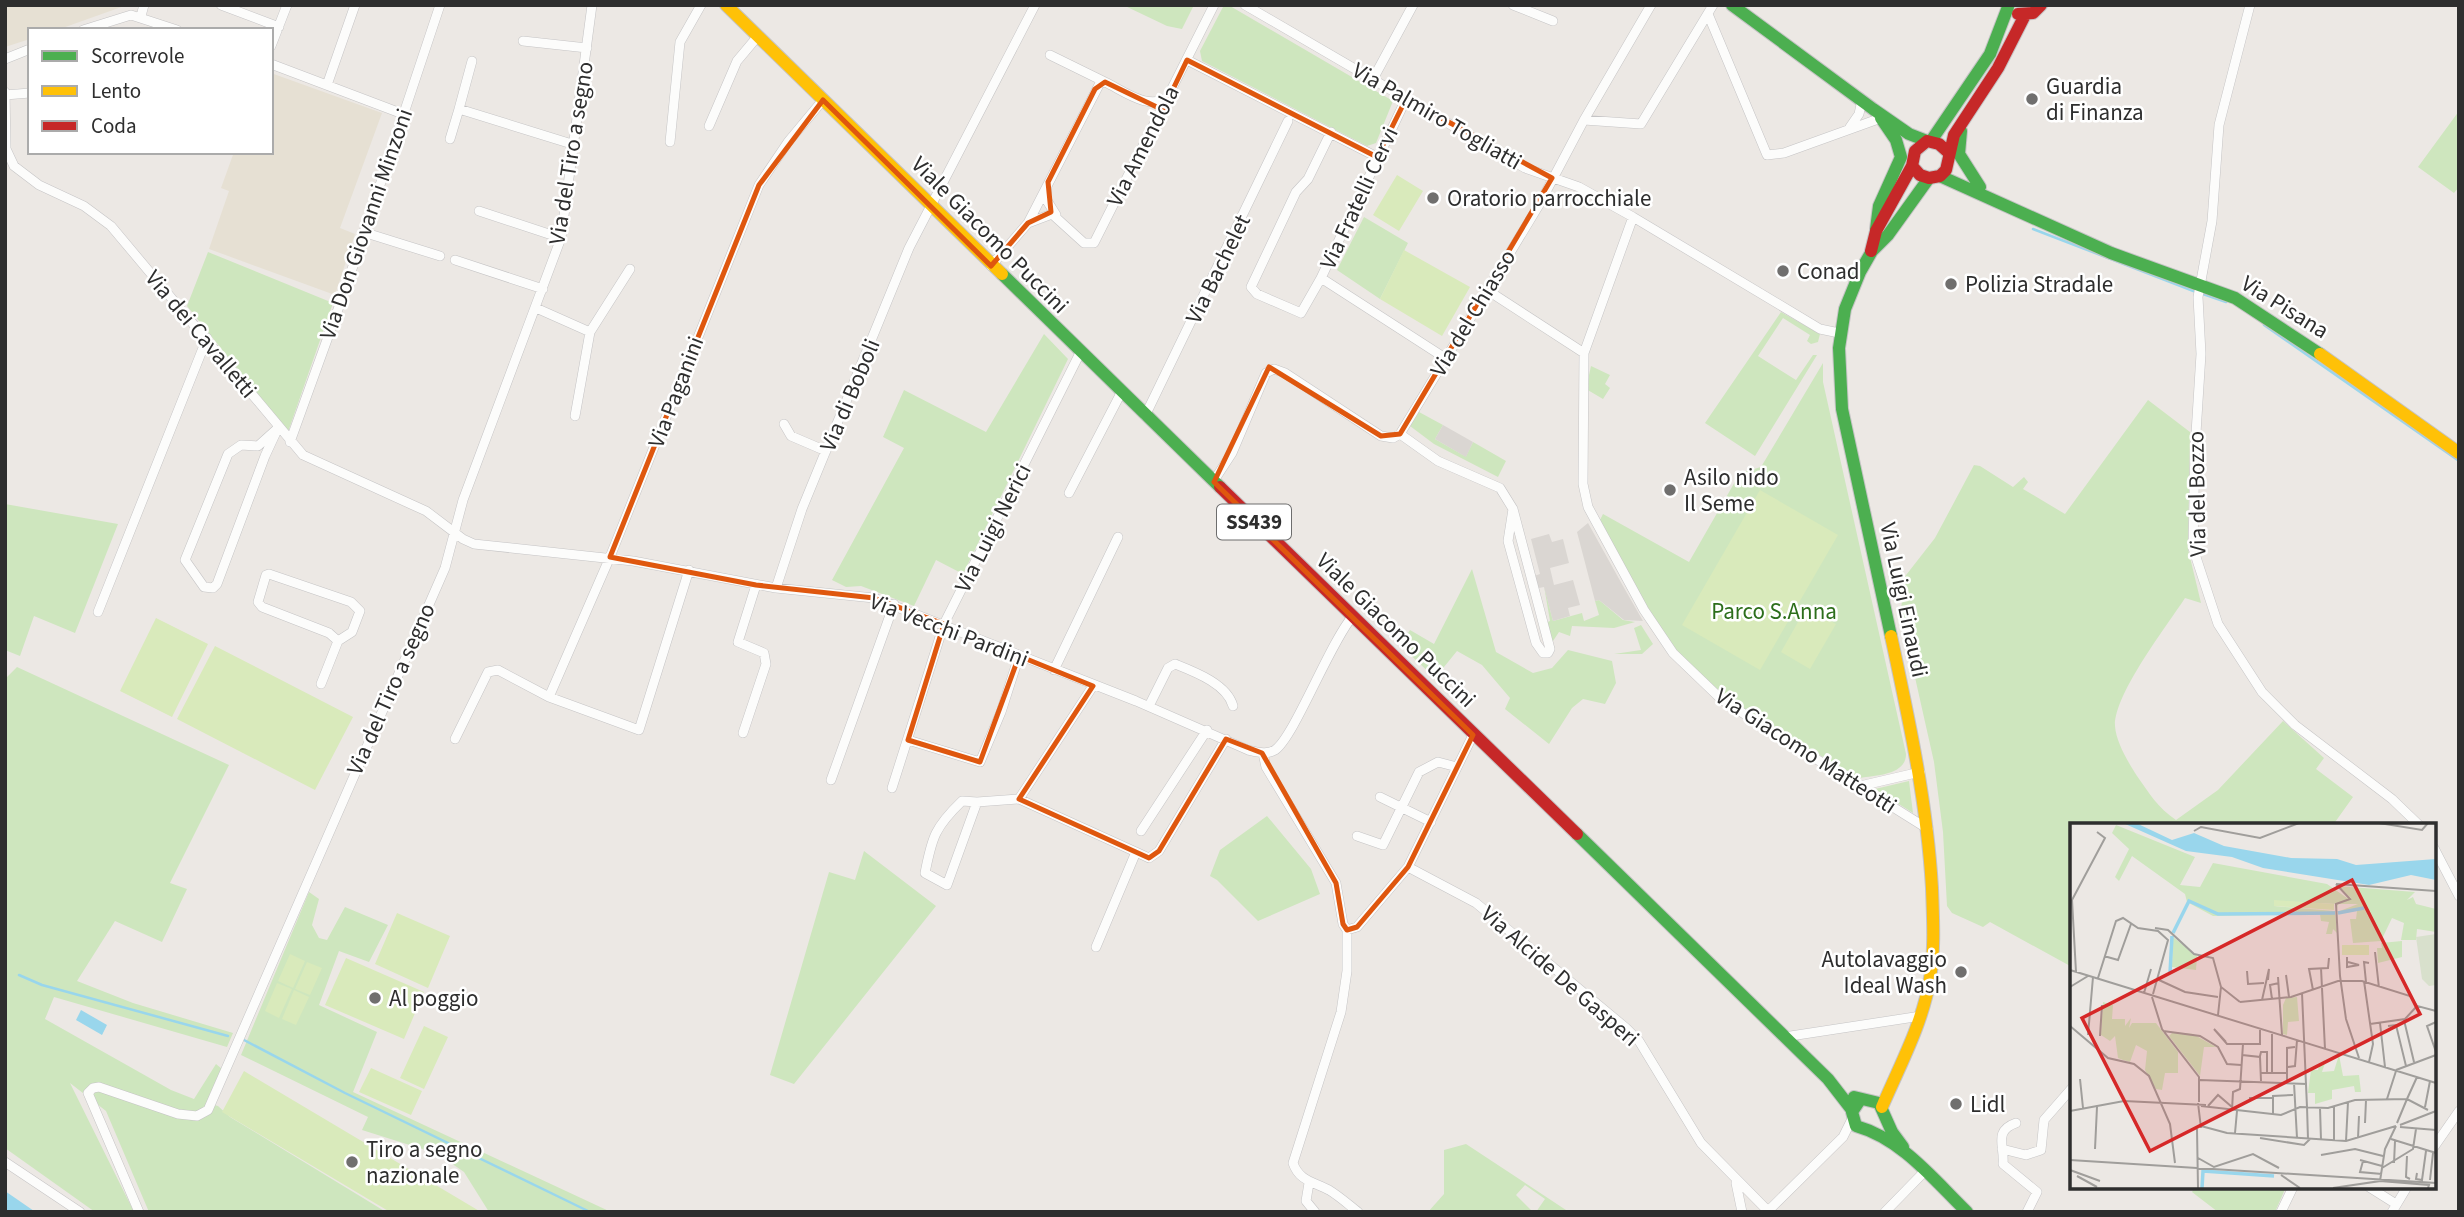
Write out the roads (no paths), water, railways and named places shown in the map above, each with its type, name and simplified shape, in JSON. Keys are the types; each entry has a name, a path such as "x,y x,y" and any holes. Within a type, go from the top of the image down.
{"main road":[{"name":"Viale Giacomo Puccini","path":"726,5 1121,393 1828,1079 1860,1114 1926,1170 1967,1212"},
{"name":"Via Pisana","path":"1732,5 1877,113 1901,136 1920,175 1935,177 1992,199 2199,290 2252,307 2459,453"},
{"path":"1875,231 1919,145 1929,141 1990,54 2007,6 2025,15 2033,13 2041,5"},
{"path":"1935,177 1946,170 1954,135 1998,68 2025,15"},
{"name":"Via Pisana","path":"1877,113 1909,134 1929,141 1949,154 1992,199"},
{"path":"1871,251 1879,206 1901,157 1896,140 1877,113"},
{"path":"1966,115 1959,138 1959,154 1980,187"},
{"name":"Via Luigi Einaudi","path":"1883,1112 1921,1016 1934,951 1928,829 1920,772 1842,409 1837,373 1839,332 1851,290 1871,251 1886,237 1916,191 1935,177"},
{"name":"Via Luigi Einaudi","path":"1860,1114 1904,1054"},
{"name":"Viale Giacomo Puccini","path":"1860,1114 1883,1112 1908,1154"},
{"path":"1860,1114 1879,1126 1883,1112"}],"street":[{"path":"141,16 144,5"},
{"path":"220,5 279,27"},
{"path":"273,41 287,5"},
{"path":"327,85 355,5"},
{"name":"Via Don Giovanni Minzoni","path":"290,442 345,290 440,5"},
{"name":"Via del Tiro a segno","path":"139,1212 88,1093 99,1087 189,1116 208,1110 444,568 480,452 561,238 592,5"},
{"path":"670,142 680,42 701,5"},
{"name":"Via di Boboli","path":"776,588 802,509 909,248 1035,5"},
{"name":"Via Amendola","path":"1056,216 1084,243 1094,243 1214,5"},
{"name":"Via Palmiro Togliatti","path":"1245,5 1525,168 1579,187 1820,329 1839,332"},
{"path":"1373,79 1413,5"},
{"path":"1513,5 1553,21"},
{"name":"Via del Chiasso","path":"1400,434 1487,290 1651,5"},
{"name":"Via del Bozzo","path":"2250,5 2219,125 2212,221 2199,290 2202,354 2194,449 2193,548 2218,624 2262,692 2295,725 2392,799 2417,823"},
{"path":"1584,120 1641,124 1710,10"},
{"path":"1710,10 1767,155 1784,153 1850,127 1877,113"},
{"path":"89,28 124,16 141,16 172,28"},
{"path":"709,126 737,61 758,36"},
{"path":"523,41 587,48"},
{"path":"5,59 28,50"},
{"path":"1050,55 1149,103 1163,101 1170,95"},
{"path":"1187,60 1377,157"},
{"path":"450,139 472,61"},
{"path":"273,65 403,114"},
{"path":"991,266 1028,223 1095,89 1105,82"},
{"path":"5,93 28,93"},
{"name":"Via dei Cavalletti","path":"5,93 6,149 14,166 39,185 85,206 111,226 303,455 426,511 456,533"},
{"name":"Via Fratelli Cervi","path":"1406,99 1321,278 1445,358"},
{"name":"Via Paganini","path":"549,697 610,557 738,231 759,185 788,142 823,100"},
{"path":"1850,127 1859,114 1862,100"},
{"path":"1149,103 1155,120"},
{"path":"459,109 575,145"},
{"name":"Via Bachelet","path":"1145,416 1288,121"},
{"path":"1321,278 1301,313 1257,294 1251,287 1296,192 1308,179 1331,132"},
{"path":"1048,181 1046,199 1056,216"},
{"path":"479,211 561,238"},
{"path":"1028,223 1045,214 1056,216"},
{"path":"1487,290 1584,353 1633,217"},
{"path":"363,232 440,256"},
{"path":"455,260 543,289"},
{"path":"575,416 590,332 629,269"},
{"path":"536,308 590,332"},
{"path":"98,612 207,338"},
{"name":"Via Luigi Nerici","path":"892,788 944,624 1080,353"},
{"name":"Via Giacomo Matteotti","path":"1584,353 1583,484 1588,507 1654,626 1673,653 1713,693 1928,829"},
{"path":"1213,482 1232,453 1266,373 1274,369 1285,373 1381,436 1394,438 1400,434 1438,461 1500,488 1513,509 1550,649 1548,653 1542,653 1536,643 1508,541 1513,509"},
{"path":"1069,494 1121,393"},
{"path":"784,424 791,436 826,451"},
{"path":"278,428 217,584 213,588 204,587 185,560 228,454 241,444 258,446 278,428"},
{"name":"Via Vecchi Pardini","path":"456,533 474,544 610,557 689,570 756,585 860,596 894,604 1263,753"},
{"path":"1054,670 1118,537"},
{"path":"455,738 488,672 498,670 549,697 639,730 689,570"},
{"path":"321,684 338,641 352,632 360,611 358,607 351,602 266,575 258,602 262,607 329,633 338,641"},
{"path":"743,733 766,664 764,653 738,642 756,585"},
{"path":"831,780 894,604"},
{"path":"1352,617 1322,664 1284,742 1272,752 1263,753 1266,767 1336,883 1343,924 1347,930 1341,1012 1293,1163 1296,1172 1309,1183 1329,1190 1358,1212"},
{"path":"908,740 980,762 1001,712 1019,656"},
{"path":"1149,706 1168,668 1175,664 1220,687 1228,694 1233,706"},
{"path":"1019,799 1093,686"},
{"path":"1141,831 1207,730"},
{"path":"1347,930 1357,927 1408,867 1473,735"},
{"path":"977,802 947,885 930,878 925,873 940,822 962,802 1019,799 1149,858 1159,851 1226,739"},
{"path":"1357,836 1383,845 1419,772 1427,765 1438,762 1457,767"},
{"path":"1860,786 1920,772"},
{"path":"1380,797 1431,822"},
{"path":"1096,947 1136,852"},
{"path":"2436,852 2459,896"},
{"name":"Via Alcide De Gasperi","path":"1408,867 1476,903 1626,1028 1639,1041 1701,1143 1768,1211 1843,1137 1860,1114"},
{"path":"1784,1037 1921,1016"},
{"path":"2003,1149 2026,1155 2041,1150 2045,1120 2070,1090"},
{"path":"2438,1135 2459,1111"},
{"path":"2017,1123 2002,1132 2000,1138 2003,1164 2037,1192 2028,1212"},
{"path":"5,1162 80,1212"},
{"path":"1885,1212 1926,1170"},
{"path":"1736,1181 1742,1212"},
{"path":"1309,1183 1306,1201 1315,1212"},
{"path":"2281,1212 2292,1189"},
{"path":"2371,1189 2394,1208 2406,1189"}],"water":[{"path":"81,1010 107,1025 102,1035 76,1020"},
{"path":"5,1191 34,1211 35,1212 5,1212"}],"waterway":[{"path":"2033,229 2196,292"},
{"path":"2203,294 2226,302"},
{"path":"2264,325 2459,461"},
{"path":"19,975 42,985 228,1036"},
{"path":"244,1040 345,1093 590,1212"}],"place":[{"name":"Guardia di Finanza","path":"2032,99"},
{"name":"Oratorio parrocchiale","path":"1433,198"},
{"name":"Conad","path":"1783,271"},
{"name":"Polizia Stradale","path":"1951,284"},
{"name":"Asilo nido Il Seme","path":"1670,490"},
{"name":"Autolavaggio Ideal Wash","path":"1961,972"},
{"name":"Al poggio","path":"375,998"},
{"name":"Lidl","path":"1956,1104"},
{"name":"Tiro a segno nazionale","path":"352,1162"}],"park label":[{"name":"Parco S.Anna","path":"1774,611"}]}
